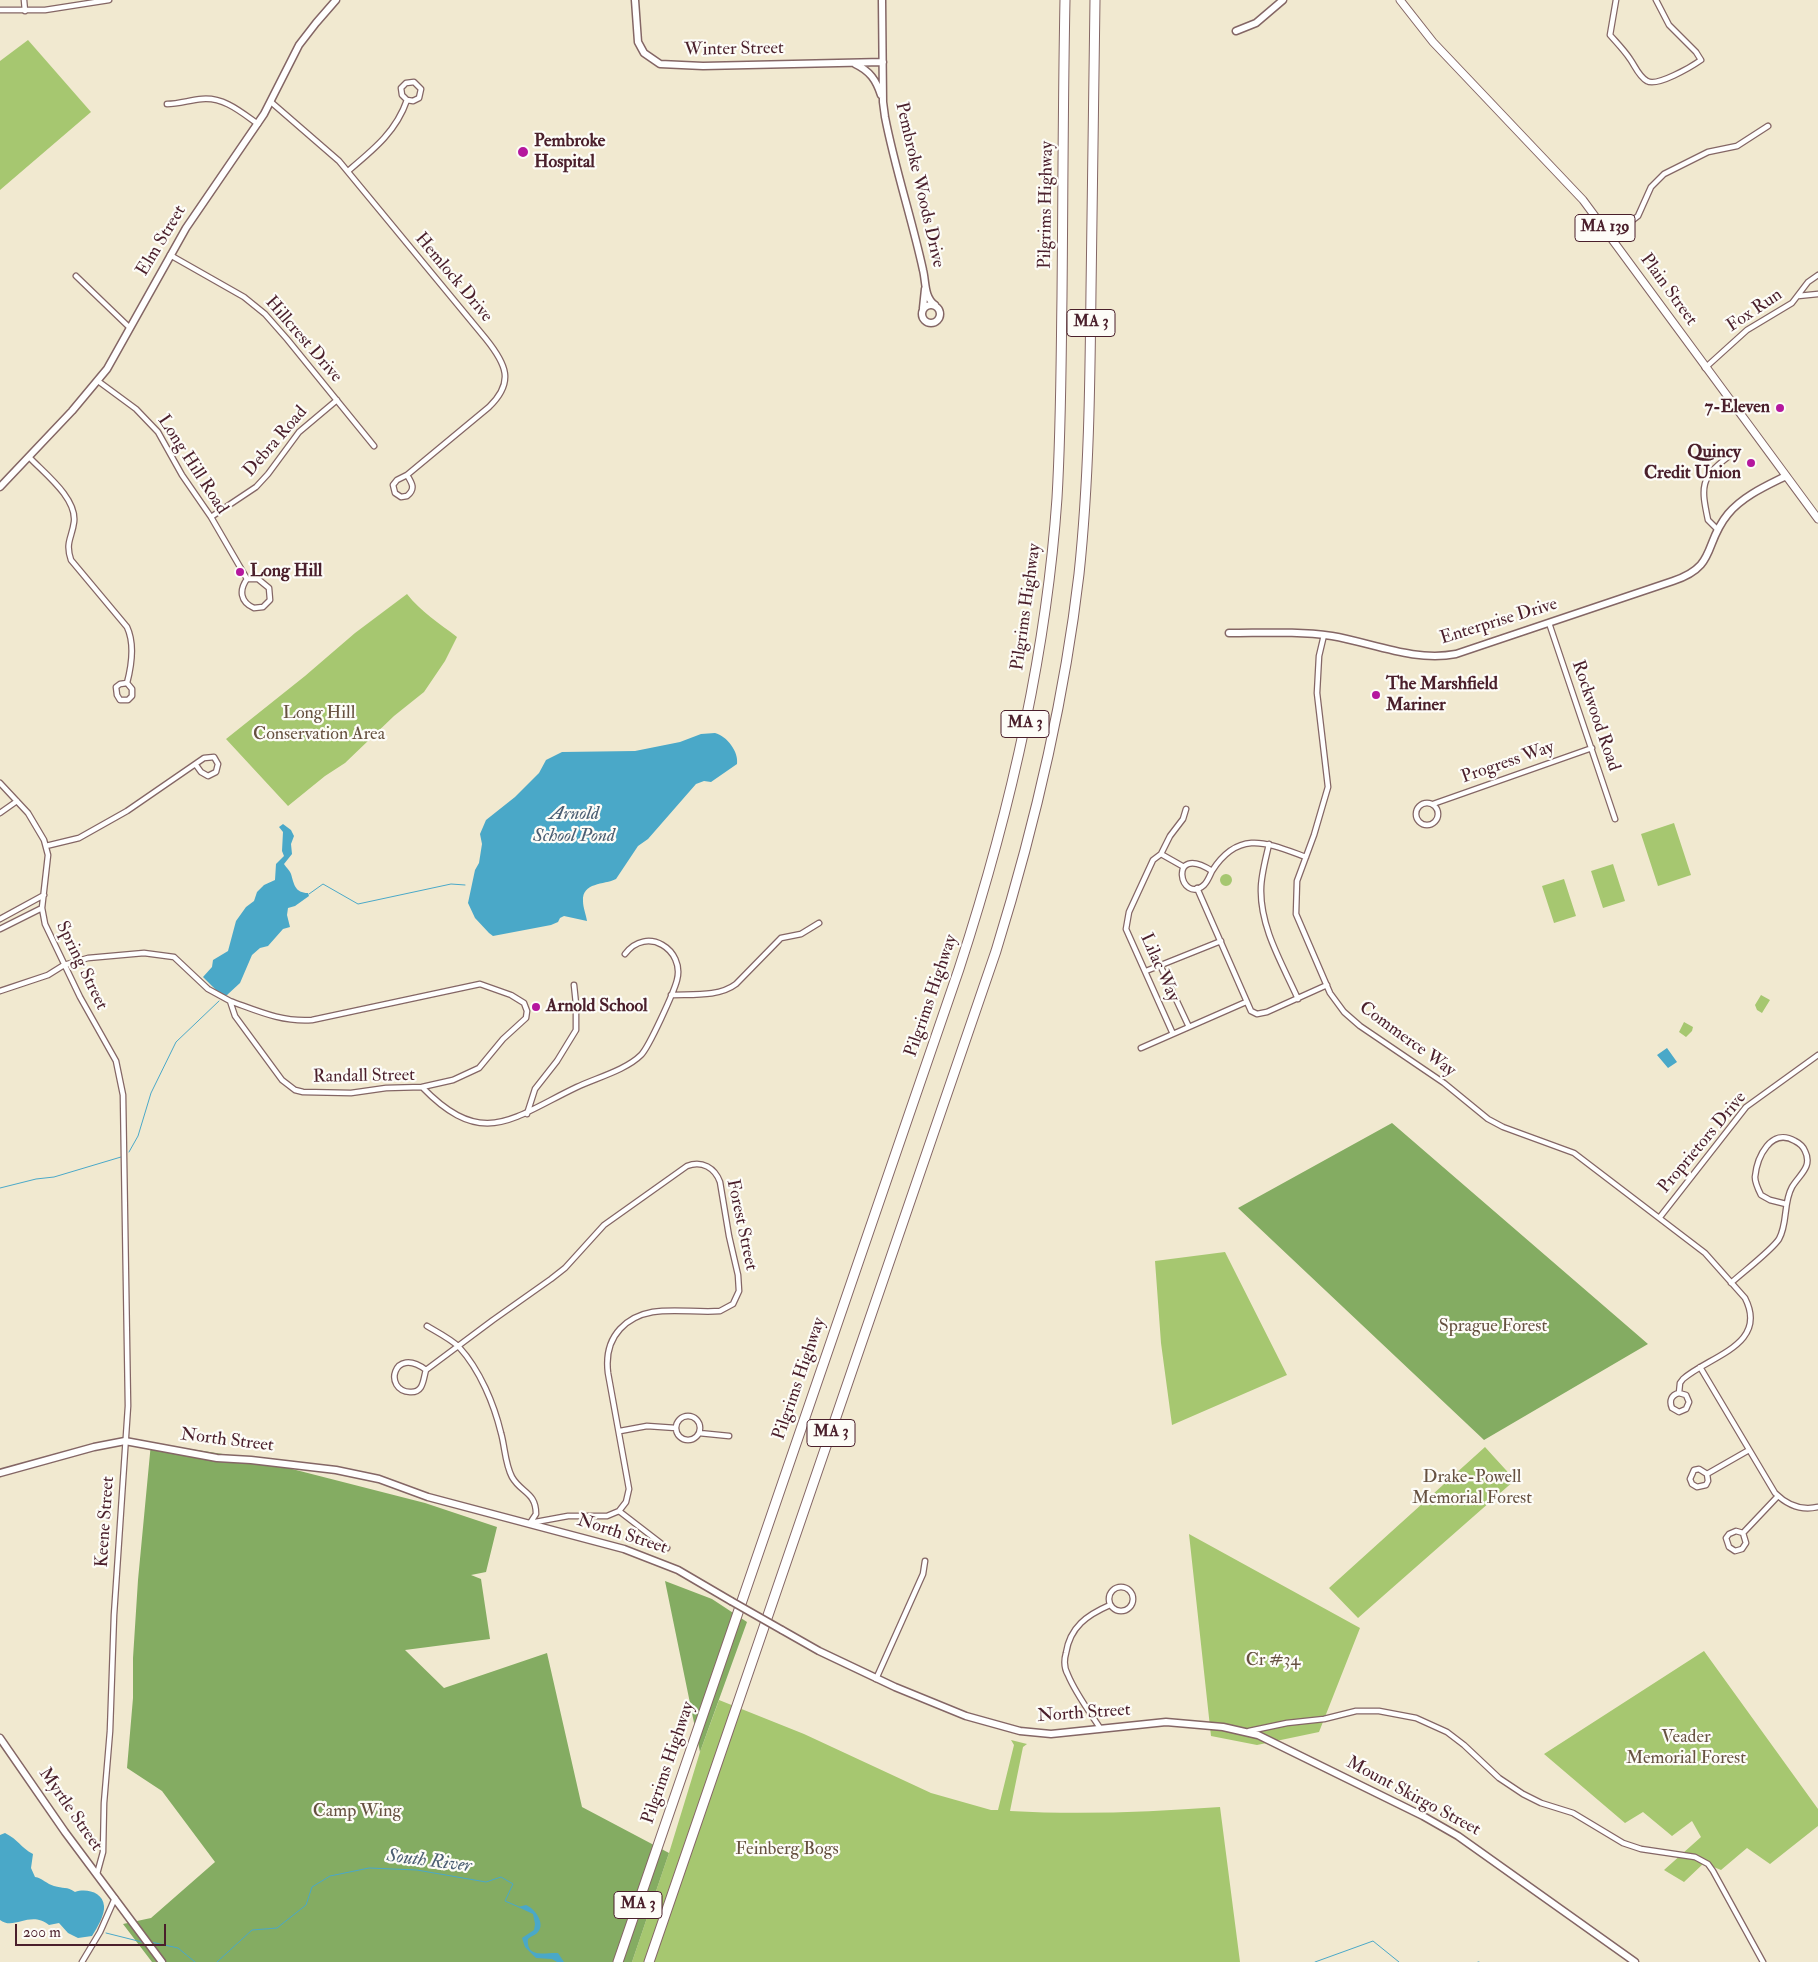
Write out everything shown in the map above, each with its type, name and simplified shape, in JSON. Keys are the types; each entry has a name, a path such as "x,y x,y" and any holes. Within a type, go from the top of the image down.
{"highway":[{"name":"Pilgrims Highway","path":"618,1962 965,950 997,846 1019,756 1044,615 1056,499 1061,376 1066,0"},
{"name":"MA 3","path":"649,1962 996,951 1042,788 1071,632 1086,493 1090,407 1095,0"}],"main road":[{"name":"Plain Street","path":"1400,0 1433,42 1576,191 1818,519"}],"street":[{"path":"24,0 25,11"},
{"path":"0,10 25,11 109,0"},
{"name":"Elm Street","path":"0,488 98,381 112,362 170,255 196,212 258,124 271,102 299,45 336,0"},
{"name":"Winter Street","path":"635,0 638,42 644,53 660,64 703,66 883,62"},
{"name":"Pembroke Woods Drive","path":"882,0 883,102 888,135 924,273 923,308"},
{"path":"1236,32 1256,23 1283,0"},
{"path":"1616,0 1610,35 1631,60 1642,77 1648,82 1668,78 1700,61 1696,52 1669,26 1656,0"},
{"path":"854,64 865,69 873,76 883,102"},
{"path":"414,82 420,87 421,94 415,100 407,100 402,95 401,88 406,83 414,82"},
{"path":"167,104 184,103 200,99 218,100 235,108 258,124"},
{"path":"348,171 392,131 402,116 407,100"},
{"name":"Hemlock Drive","path":"271,102 331,152 348,171 492,347 505,370 503,389 493,403 407,475 397,480 394,485 395,493 401,497 407,496 413,488 413,483 407,475"},
{"path":"1611,237 1638,216 1651,187 1664,174 1708,152 1737,146 1768,126"},
{"name":"Hillcrest Drive","path":"170,255 244,297 260,310 281,331 374,446"},
{"name":"Fox Run","path":"1705,368 1745,331 1789,306 1808,282 1818,275"},
{"path":"76,276 130,328"},
{"name":"Pembroke Woods Drive","path":"925,288 929,299 934,305"},
{"name":"Fox Run","path":"1798,296 1818,294"},
{"path":"934,305 939,309 940,315 938,320 933,323 924,320 922,315 923,308 934,305"},
{"name":"Long Hill Road","path":"98,381 127,402 152,424 168,448 187,484 211,517 247,579"},
{"name":"Debra Road","path":"211,517 256,487 300,432 337,400"},
{"path":"28,457 68,498 74,508 75,519 68,549 71,560 126,627 131,636 132,664 127,683"},
{"path":"1718,530 1708,520 1704,486 1710,474 1728,457"},
{"name":"Enterprise Drive","path":"1229,633 1289,632 1324,635 1412,654 1437,656 1465,651 1673,581 1694,572 1703,563 1718,530 1728,514 1748,496 1786,476"},
{"path":"247,579 258,579 266,584 271,596 266,605 254,608 245,603 241,594 247,579"},
{"name":"Rockwood Road","path":"1549,623 1615,819"},
{"name":"Commerce Way","path":"1324,635 1317,671 1317,693 1328,787 1297,881 1296,914 1327,985 1344,1012 1360,1026 1444,1083 1488,1119 1503,1127 1574,1152 1705,1253 1731,1282 1748,1305 1750,1314 1748,1330 1734,1346 1683,1379 1680,1383 1679,1393"},
{"name":"Progress Way","path":"1433,804 1439,812 1437,819 1429,825 1422,824 1417,818 1417,810 1426,803 1433,804 1592,748"},
{"path":"46,846 79,838 127,811 204,758 211,757 216,759 218,764 216,772 208,776 201,772 196,765"},
{"name":"Spring Street","path":"0,783 33,820 46,846 47,872 42,908 45,924 64,965 111,1051 118,1070 124,1104 125,1170"},
{"path":"0,813 17,801"},
{"name":"Lilac Way","path":"1173,1034 1126,929 1129,912 1153,860 1161,854 1170,836 1183,818 1186,809"},
{"path":"1184,867 1182,879 1186,885 1197,888 1204,884 1224,855 1249,842 1269,844 1306,857"},
{"path":"1269,844 1260,888 1262,907 1266,926 1298,999"},
{"path":"1161,854 1184,867"},
{"path":"1184,867 1193,862 1202,864 1212,871"},
{"path":"1197,888 1251,1010 1257,1014 1267,1012 1327,985"},
{"path":"0,919 44,894"},
{"path":"0,929 42,908"},
{"path":"671,995 707,994 728,990 781,938 801,934 820,923"},
{"path":"1146,971 1220,940"},
{"name":"Randall Street","path":"230,1001 233,1012 246,1031 282,1080 295,1090 303,1092 345,1093 386,1088 422,1087 442,1107 465,1120 483,1123 500,1122 526,1114 565,1093 624,1066 640,1056 647,1046 671,995 678,973 675,958 658,942 645,941 633,945 625,954"},
{"path":"0,991 48,975 64,965 88,958 144,953 168,955 181,962 208,989 230,1001 277,1018 312,1020 480,984 511,994 524,1003 527,1011 526,1018 498,1044 478,1068 453,1080 422,1087"},
{"path":"1160,965 1189,1028"},
{"path":"526,1114 535,1089 557,1061 576,1030 574,985"},
{"path":"1142,1048 1246,1002"},
{"name":"Proprietors Drive","path":"1660,1217 1746,1107 1818,1055"},
{"path":"1731,1282 1779,1238 1784,1222 1786,1204 1792,1187 1805,1171 1807,1164 1806,1152 1800,1144 1790,1138 1780,1138 1765,1147 1761,1154 1755,1177 1761,1194 1770,1200 1786,1204"},
{"name":"Forest Street","path":"426,1370 416,1363 404,1363 398,1367 394,1374 396,1383 404,1391 415,1392 424,1383 426,1370 488,1323 557,1275 598,1230 687,1166 695,1164 705,1165 714,1172 720,1182 738,1275 738,1295 730,1306 720,1311 644,1313 632,1319 617,1332 609,1348 607,1367 629,1489 626,1502 618,1511"},
{"name":"Keene Street","path":"97,1874 103,1852 114,1614 128,1399 125,1170"},
{"path":"427,1326 458,1347 479,1377 499,1423 513,1478 534,1500 536,1514 530,1523"},
{"path":"1700,1367 1770,1486 1778,1496 1798,1508 1818,1507"},
{"path":"1679,1393 1686,1395 1689,1402 1686,1409 1679,1412 1672,1408 1670,1403 1672,1396 1679,1393"},
{"path":"690,1417 699,1425 699,1433 694,1438 687,1440 678,1435 676,1428 679,1420 690,1417"},
{"path":"620,1431 647,1426 676,1428"},
{"path":"699,1433 729,1436"},
{"name":"North Street","path":"0,1473 94,1447 125,1441 217,1458 313,1466 355,1473 391,1482 428,1497 612,1545 651,1558 690,1577 819,1651 876,1679 966,1716 1020,1731 1044,1734 1166,1722 1210,1725"},
{"path":"1707,1474 1749,1450"},
{"path":"1699,1469 1707,1474 1708,1481 1706,1485 1697,1487 1692,1484 1690,1479 1694,1470 1699,1469"},
{"path":"1742,1534 1778,1496"},
{"path":"530,1523 568,1516 607,1516 618,1511 667,1548"},
{"path":"1736,1531 1742,1534 1746,1543 1742,1549 1735,1551 1728,1547 1726,1538 1729,1534 1736,1531"},
{"path":"876,1679 923,1574 925,1561"},
{"path":"1121,1586 1127,1588 1132,1593 1132,1605 1127,1610 1115,1610 1110,1605 1108,1599 1110,1593 1115,1588 1121,1586"},
{"path":"1100,1728 1067,1674 1064,1661 1074,1628 1091,1614 1110,1605"},
{"path":"1249,1731 1287,1723 1324,1719 1356,1711 1399,1714 1431,1723 1456,1738 1499,1778 1523,1794 1541,1803 1573,1813 1614,1839 1632,1846 1687,1855 1704,1861 1714,1871 1763,1962"},
{"name":"Mount Skirgo Street","path":"1210,1725 1249,1731 1286,1747 1452,1832 1485,1853 1635,1962"},
{"name":"Myrtle Street","path":"0,1738 162,1962"},
{"path":"82,1962 100,1932 115,1898"}],"green space":[{"path":"28,40 91,112 0,190 0,61"},
{"name":"Long Hill Conservation Area","path":"407,594 424,612 457,637 445,661 424,692 394,716 345,763 325,776 288,806 226,739 355,633"},
{"path":"1674,823 1691,875 1658,886 1641,834"},
{"path":"1613,864 1625,901 1603,908 1591,871"},
{"path":"1228,874 1231,875 1231,885 1224,886 1221,885 1220,878 1221,875"},
{"path":"1564,879 1576,916 1554,923 1542,886"},
{"path":"1761,995 1770,1000 1762,1013 1757,1010 1755,1005"},
{"path":"1684,1022 1693,1027 1686,1037 1679,1032"},
{"name":"Sprague Forest","path":"1392,1123 1648,1344 1484,1440 1238,1208"},
{"path":"1225,1252 1287,1375 1172,1425 1161,1343 1155,1261"},
{"name":"Camp Wing","path":"151,1443 249,1458 425,1503 497,1527 486,1572 471,1575 481,1579 490,1639 405,1650 444,1688 547,1653 582,1807 669,1853 632,1962 152,1962 123,1924 151,1918 215,1862 162,1791 127,1768 133,1698 133,1658 138,1580"},
{"name":"Drake-Powell Memorial Forest","path":"1485,1447 1515,1480 1358,1618 1329,1588"},
{"name":"Cr #34","path":"1189,1534 1360,1628 1319,1732 1257,1745 1211,1736"},
{"path":"665,1581 712,1599 747,1622 700,1752"},
{"name":"Veader Memorial Forest","path":"1704,1651 1818,1809 1818,1826 1770,1864 1747,1848 1721,1870 1704,1863 1684,1882 1664,1870 1701,1837 1692,1821 1672,1836 1643,1812 1625,1823 1544,1754"},
{"name":"Feinberg Bogs","path":"719,1700 804,1734 931,1793 991,1810 998,1810 1014,1745 1011,1740 1027,1744 1023,1747 1010,1811 1062,1813 1115,1812 1220,1807 1240,1962 632,1962 669,1853 700,1752"}],"water":[{"name":"Arnold School Pond","path":"715,733 724,737 731,745 736,755 737,764 711,782 704,781 696,784 648,839 638,846 616,879 595,885 586,890 583,906 587,921 564,916 558,922 551,925 493,936 475,918 468,903 475,870 479,863 482,844 480,834 486,820 515,797 539,773 546,760 562,752 635,751 680,742 701,734"},
{"path":"283,824 291,830 294,836 291,844 292,854 284,864 298,890 308,893 309,896 295,906 288,908 287,915 290,927 283,929 268,946 260,948 252,955 240,983 227,995 221,995 203,977 212,967 213,960 228,951 236,921 246,907 254,901 257,892 264,885 275,880 276,864 284,856 282,851 283,832 279,827"},
{"path":"1667,1048 1677,1062 1668,1068 1657,1055"},
{"path":"5,1833 33,1854 31,1868 35,1877 54,1886 67,1888 75,1892 89,1891 101,1897 104,1906 103,1913 92,1936 78,1938 68,1933 59,1923 49,1925 35,1919 11,1923 5,1923 0,1920 0,1835"},
{"path":"526,1905 535,1912 541,1924 537,1933 528,1939 530,1949 538,1953 558,1953 564,1962 536,1958 525,1947 522,1938 534,1930 535,1924 533,1914 518,1907"}],"waterway":[{"path":"309,894 323,884 358,904 451,884 465,885"},
{"path":"129,1152 138,1136 151,1093 176,1042 219,1001"},
{"path":"0,1188 36,1179 54,1177 121,1157"},
{"name":"South River","path":"217,1962 252,1930 277,1928 306,1905 312,1887 330,1876 369,1868 417,1870 486,1882 501,1877 513,1884 505,1901 519,1907"},
{"path":"106,1933 142,1942"},
{"name":"South River","path":"1315,1962 1373,1941 1399,1962"},
{"path":"151,1942 178,1948 195,1962"}],"place":[{"name":"Pembroke Hospital","path":"523,152"},
{"name":"7-Eleven","path":"1780,408"},
{"name":"Quincy Credit Union","path":"1751,463"},
{"name":"Long Hill","path":"240,572"},
{"name":"The Marshfield Mariner","path":"1376,695"},
{"name":"Arnold School","path":"536,1007"}]}
